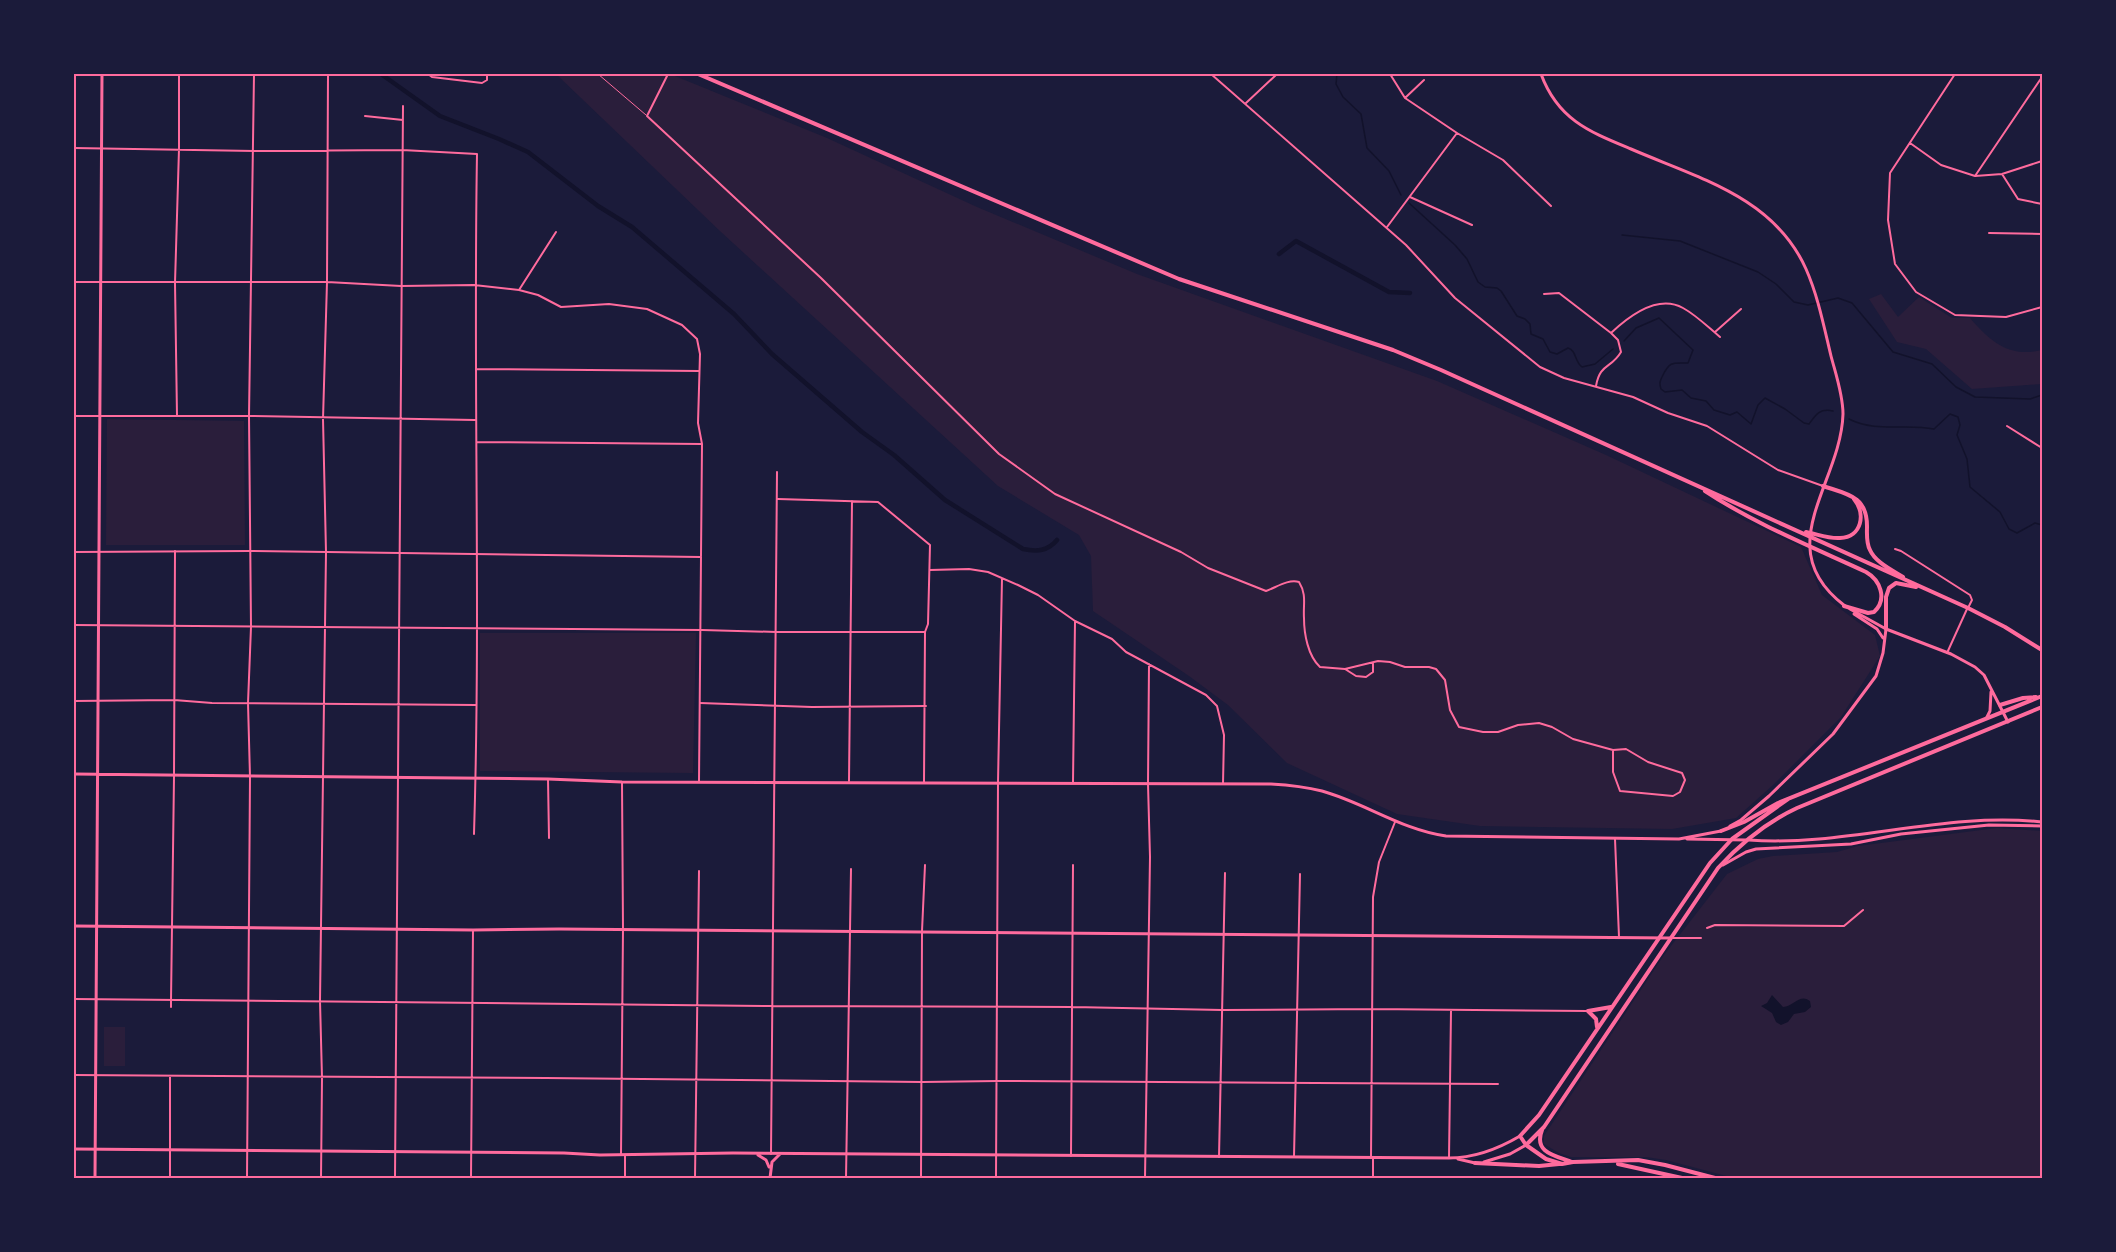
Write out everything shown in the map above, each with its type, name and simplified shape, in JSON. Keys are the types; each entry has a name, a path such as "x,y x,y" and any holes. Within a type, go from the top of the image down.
{"highway":[{"path":"698,74 1179,279 1393,350 1432,366 1968,608 2043,650"},
{"path":"1691,483 1725,504 1877,579 1880,585 1880,605 1874,612 1868,613 1844,606"},
{"path":"1823,486 1860,501 1867,515 1870,551 1910,582"},
{"path":"1797,530 1840,538 1851,535 1858,529 1861,522 1861,513 1852,496"},
{"path":"1886,628 1886,597 1891,585 1901,584 1926,589"},
{"path":"1721,831 1744,822 1778,803 2041,697"},
{"path":"2000,705 2023,698 2041,697"},
{"path":"1573,1162 1551,1154 1540,1146 1540,1135 1544,1127 1718,868 1746,840 1787,813 2043,706"},
{"path":"1562,1164 1546,1159 1526,1145 1520,1136 1539,1115 1697,879 1720,850 1788,799"},
{"path":"1588,1011 1611,1007"},
{"path":"1588,1011 1596,1019 1597,1028"},
{"path":"1526,1145 1544,1127"},
{"path":"1475,1163 1539,1166 1573,1162 1638,1160 1715,1179"},
{"path":"1608,1162 1638,1167 1682,1179"}],"main road":[{"path":"95,1179 102,74"},
{"path":"1541,74 1556,101 1572,121 1599,136 1725,189 1758,208 1783,231 1799,254 1819,308 1843,403 1839,437 1810,526 1811,560 1823,585 1844,606 1877,629 1884,640"},
{"path":"1844,606 1886,628 1975,667 1984,675 2008,722"},
{"path":"1679,839 1721,831 1741,820 1833,734 1876,676 1883,652 1886,628"},
{"path":"1984,721 1990,711 1991,690"},
{"path":"74,774 174,777 548,779 622,782 1271,784 1308,788 1338,797 1414,829 1446,836 1782,840 1849,837 1989,820 2043,824"},
{"path":"1718,868 1756,849 1851,844 1901,834 1989,825 2043,824"},
{"path":"74,926 1298,933 1670,938"},
{"path":"74,1149 623,1155 846,1154 1456,1158 1494,1150 1520,1136"},
{"path":"1456,1158 1475,1163 1498,1159 1526,1145"},
{"path":"755,1154 766,1160 770,1169"},
{"path":"770,1179 772,1162 780,1154"}],"street":[{"path":"177,416 175,283 179,74"},
{"path":"247,1179 250,777 248,703 251,627 249,416 254,74"},
{"path":"321,1179 320,1001 326,703 324,418 328,74"},
{"path":"428,74 432,77 482,83 487,80 487,74"},
{"path":"668,74 647,116 813,270 999,454 1055,494 1181,552 1208,568 1266,591 1293,580 1299,582 1306,599 1305,629 1313,660 1320,667 1345,669 1372,662 1390,662 1405,667 1436,669 1445,680 1450,710 1459,727 1483,732 1498,732 1518,725 1539,723 1552,727 1573,740 1613,750 1626,749 1648,762 1682,772 1685,780 1680,792 1673,796 1620,790 1613,772 1613,750"},
{"path":"1210,74 1406,244 1455,298 1540,367 1564,378 1634,397 1668,413 1707,426 1778,470 1823,486"},
{"path":"1246,103 1274,74"},
{"path":"1390,74 1405,98 1503,160 1551,206"},
{"path":"1955,74 1890,173 1888,220 1895,264 1916,292 1955,315 2006,317 2043,307"},
{"path":"1975,176 2043,77"},
{"path":"1405,98 1425,80"},
{"path":"395,1179 403,106"},
{"path":"365,116 403,120"},
{"path":"1386,227 1457,133"},
{"path":"1910,143 1941,165 1975,176 2002,174 2043,161"},
{"path":"74,148 254,151 402,150 477,154 474,285 476,369 474,834"},
{"path":"2002,174 2018,199 2043,204"},
{"path":"1410,197 1472,225"},
{"path":"519,290 556,232"},
{"path":"1989,233 2043,234"},
{"path":"74,282 327,282 401,286 474,285 519,290 538,295 561,307 609,304 647,309 682,326 697,339 700,354 698,423 702,444 702,630 699,781"},
{"path":"1544,294 1559,293 1618,340 1621,352 1599,372 1596,386"},
{"path":"1611,333 1638,313 1664,303 1682,307 1720,337"},
{"path":"1715,332 1741,309"},
{"path":"476,369 699,372"},
{"path":"74,416 475,420"},
{"path":"2007,426 2043,448"},
{"path":"476,442 702,444"},
{"path":"771,1154 773,704 777,472"},
{"path":"777,499 878,502 930,545 928,624 925,632 924,782"},
{"path":"849,781 852,501"},
{"path":"1895,549 1970,595 1968,608 1947,653"},
{"path":"171,1007 175,551"},
{"path":"74,552 249,551 701,557"},
{"path":"930,570 969,569 988,572 1002,578 1038,595 1075,621 1112,639 1126,652 1206,695 1217,706 1224,735 1223,784"},
{"path":"996,1179 998,783 1002,578"},
{"path":"1073,782 1075,621"},
{"path":"74,625 925,632"},
{"path":"1345,669 1356,676 1366,677 1373,672 1372,662"},
{"path":"1145,1179 1150,857 1149,664"},
{"path":"74,700 476,705"},
{"path":"700,703 850,707 926,706"},
{"path":"548,779 549,838"},
{"path":"622,782 622,1079 625,1179"},
{"path":"1373,1179 1373,897 1379,862 1395,822"},
{"path":"1615,839 1619,937"},
{"path":"921,1179 922,931 925,865"},
{"path":"1071,1156 1073,866"},
{"path":"846,1179 850,869"},
{"path":"695,1179 699,872"},
{"path":"1219,1157 1225,873"},
{"path":"1294,1157 1299,874"},
{"path":"1707,928 1715,925 1844,926 1863,910"},
{"path":"471,1179 473,930"},
{"path":"1670,938 1701,938"},
{"path":"74,999 923,1008 1588,1011"},
{"path":"1449,1158 1451,1011"},
{"path":"74,1075 1498,1084"},
{"path":"170,1076 170,1179"}],"lane":[{"path":"598,74 647,116"}],"shaded area":[{"path":"556,74 670,74 827,138 977,207 1137,274 1437,381 1606,455 1801,547 1822,595 1875,635 1880,656 1841,717 1773,785 1736,818 1672,829 1480,826 1397,814 1287,763 1228,705 1093,611 1091,556 1079,535 998,486 721,232"},
{"path":"1881,294 1898,317 1919,297 1952,318 1970,318 1993,341 2010,350 2030,352 2042,350 2042,384 1972,389 1926,349 1897,342 1869,299"},
{"path":"107,419 244,421 245,545 106,545"},
{"path":"480,633 696,633 693,773 480,771"},
{"path":"1997,828 2042,831 2042,1178 1734,1178 1646,1157 1571,1157 1544,1144 1544,1136 1664,955 1727,874 1758,859 1773,856 1837,852 1858,846"},
{"path":"1772,995 1783,1007 1803,998 1810,1001 1811,1007 1805,1012 1794,1014 1788,1022 1781,1025 1776,1022 1772,1013 1761,1006 1767,1003"},
{"path":"104,1027 125,1027 125,1066 104,1066"}],"waterway":[{"path":"381,74 440,116 528,152 598,206 632,227 734,314 772,354 945,500 1023,549 1042,550 1057,540"},
{"path":"1337,74 1336,84 1343,97 1361,114 1367,148 1389,171 1401,195"},
{"path":"1409,203 1455,245 1467,259 1478,282 1485,287 1497,288 1501,291 1517,316 1530,324 1531,334 1543,339 1550,352 1557,354 1568,348 1571,349 1582,367 1595,364 1613,349"},
{"path":"1622,235 1680,241 1758,272 1776,284 1794,302 1808,305 1838,298 1852,303 1893,352 1932,364 1956,387 1975,397 2030,399 2042,395"},
{"path":"1279,254 1296,241 1389,292 1410,293"},
{"path":"1624,341 1636,328 1659,318 1693,350 1688,363 1675,363 1668,367 1661,380 1661,389 1665,392 1682,390 1691,398 1706,401 1714,410 1730,415 1737,412 1751,424 1758,405 1765,398 1809,424 1819,413 1825,410 1833,411"},
{"path":"1849,419 1870,426 1934,429 1950,414 1958,417 1960,425 1957,435 1967,459 1970,487 2000,512 2009,529 2017,533 2035,523 2042,525"}]}
